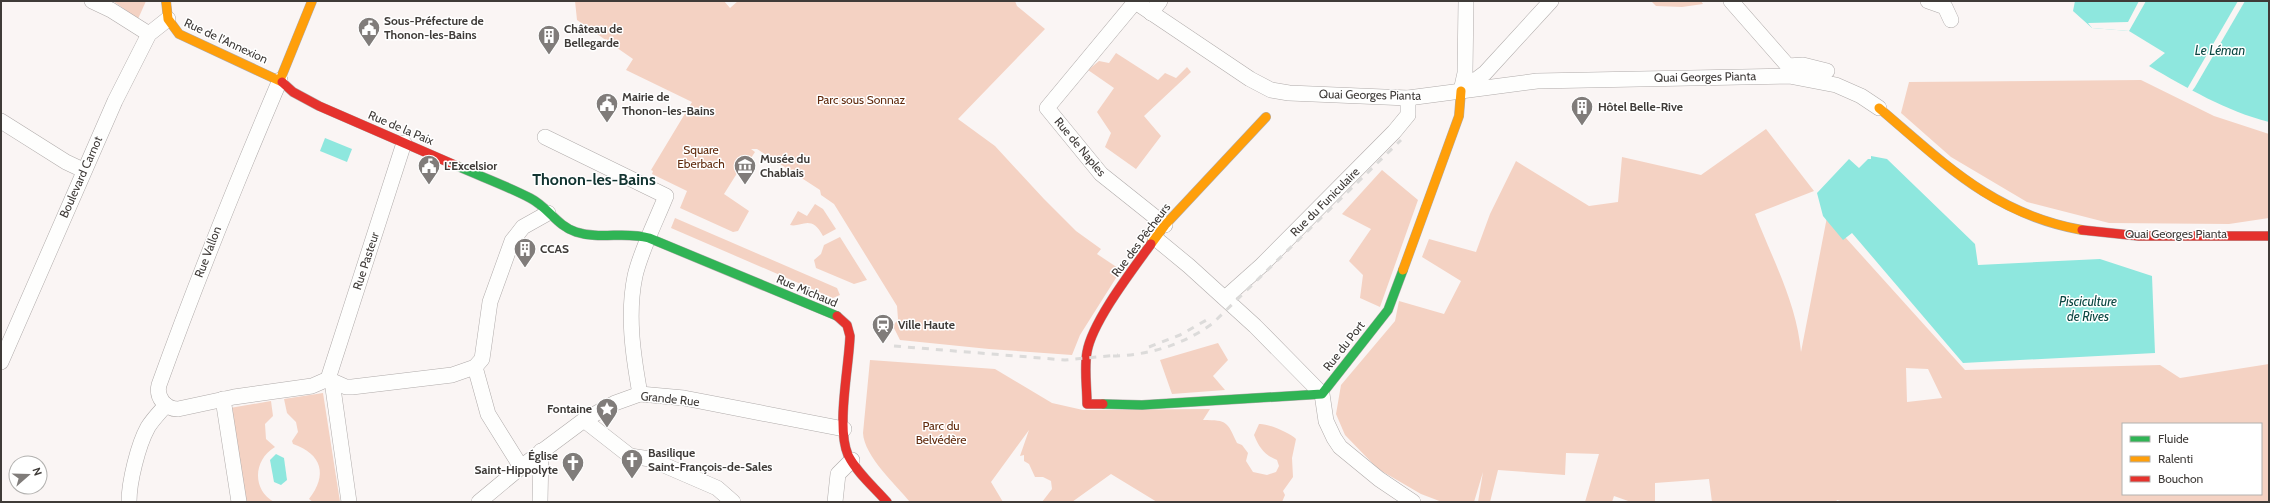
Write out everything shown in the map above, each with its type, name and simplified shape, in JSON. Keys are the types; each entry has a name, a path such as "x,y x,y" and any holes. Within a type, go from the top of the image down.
{"street":[{"path":"92,1 111,10 148,34"},
{"path":"166,1 168,19"},
{"name":"Rue Vallon","path":"166,405 159,396 159,385 231,192 280,80 312,1"},
{"path":"1461,91 1465,73 1466,1"},
{"path":"1461,91 1485,73 1551,1"},
{"path":"1731,1 1788,66 1803,66 1827,72"},
{"path":"1928,1 1945,7 1951,20"},
{"name":"Quai Georges Pianta","path":"1135,2 1155,7 1250,79 1271,90 1288,93 1408,98 1537,81 1789,76 1836,85 1861,96 1879,108 1971,183 2007,206 2030,217 2095,232 2123,235 2156,237 2237,234 2269,236"},
{"name":"Rue de Naples","path":"1135,2 1047,108 1101,174 1165,225"},
{"name":"Boulevard Carnot","path":"1,362 83,170 148,34 168,19"},
{"name":"Rue de l'Annexion","path":"168,19 174,30 184,37 280,80"},
{"name":"Rue de la Paix","path":"280,80 306,100 536,201 548,214 567,228 585,235 608,237 635,234 654,240"},
{"name":"Rue du Port","path":"1322,394 1388,310 1459,116 1461,91"},
{"name":"Rue du Funiculaire","path":"1225,298 1262,266 1394,132 1408,116 1408,98"},
{"name":"Rue des Pêcheurs","path":"1266,117 1165,225 1100,320 1089,345 1086,364 1086,404 1142,405 1322,394"},
{"path":"1,121 66,162 83,170"},
{"path":"545,137 666,196 654,240 635,275 631,316 635,366 640,394"},
{"name":"Rue Pasteur","path":"330,380 404,143"},
{"path":"129,502 129,492 147,430 166,405 171,409 178,409 223,399 312,386 330,380 346,387 357,387 446,376 476,367 482,359 490,302 512,241 523,227 548,214"},
{"name":"Quai Georges Pianta","path":"2237,234 2264,226"},
{"path":"1155,238 1225,298 1264,334 1322,394 1324,414 1337,443 1378,479 1413,502"},
{"name":"Rue Michaud","path":"654,240 834,315 844,322 850,336 851,347 844,429"},
{"path":"476,367 486,411 521,467"},
{"path":"330,380 349,502"},
{"name":"Grande Rue","path":"479,502 541,451 584,420 615,403 640,394 684,398 844,429"},
{"path":"223,399 239,502"},
{"path":"584,420 630,456 650,459 717,488 733,502"},
{"path":"844,429 845,445 852,460 887,502"},
{"path":"540,502 541,451"},
{"path":"835,502 838,474 852,460"}],"green space":[{"path":"113,1 146,1 138,19"},
{"name":"Parc sous Sonnaz","path":"575,1 724,1 730,8 738,1 1015,1 1017,6 1045,29 958,119 995,146 1076,231 1101,249 1097,254 1121,270 1080,335 1072,355 989,349 900,340 893,326 898,319 897,306 834,204 821,195 820,190 757,149 751,149 755,152 749,161 746,159 724,194 749,211 738,231 733,232 680,208 687,191 652,174 653,171 651,170 692,102 626,70 633,59 577,20"},
{"path":"1651,1 1701,1 1703,4 1682,7 1656,6"},
{"path":"1116,53 1158,80 1165,73 1176,78 1187,67 1191,72 1144,116 1161,136 1136,169 1105,147 1111,133 1097,112 1114,88 1088,70 1099,61 1109,63"},
{"path":"2141,80 2214,116 2269,134 2269,218 2229,224 2109,223 2027,202 1951,157 1901,113 1909,82"},
{"path":"1766,129 1814,191 1755,214 1776,264 1795,316 1801,352 1827,217 1965,370 2160,365 2180,378 2269,364 2269,502 1844,502 1837,500 1836,502 1712,502 1709,479 1655,483 1655,502 1631,502 1614,496 1612,502 1585,502 1599,454 1566,453 1565,475 1498,470 1490,502 1478,502 1483,472 1474,502 1442,502 1421,494 1378,469 1345,435 1336,414 1341,385 1395,321 1399,301 1444,314 1461,281 1422,257 1429,239 1476,252 1490,214 1516,161 1589,206 1618,202 1622,157 1701,175","holes":["1906,368 1928,369 1942,398 1907,402"]},
{"path":"1382,170 1418,200 1380,307 1360,298 1363,275 1349,261 1371,229 1342,214"},
{"path":"815,204 823,209 836,229 823,236 819,229 810,223 790,225 798,211 807,216"},
{"path":"675,218 837,288 840,295 833,298 671,228"},
{"path":"840,237 867,280 854,284 816,268 814,260 821,254 824,245"},
{"path":"1218,343 1228,360 1213,376 1225,390 1172,394 1160,360"},
{"name":"Parc du Belvédère","path":"870,360 995,369 1052,403 1083,410 1210,409 1203,420 1222,422 1228,426 1237,443 1242,445 1248,453 1246,461 1253,472 1267,475 1276,472 1279,466 1277,460 1265,453 1260,447 1254,435 1259,424 1278,429 1296,439 1292,458 1293,477 1283,491 1285,495 1282,502 1157,502 1111,474 1072,502 1042,502 1052,489 1051,481 1043,477 1035,477 1029,464 1024,461 1024,455 1020,456 1029,430 991,482 1003,502 910,502 882,470 869,451 865,442 863,433"},
{"path":"323,393 340,502 313,502 309,499 319,482 319,466 316,459 310,453 293,444 292,441 298,432 296,422 287,413 284,399"},
{"path":"271,401 273,416 265,424 266,439 275,447 262,459 258,475 262,490 267,497 274,502 245,502 230,408"}],"water":[{"name":"Le Léman","path":"2075,1 2269,1 2269,122 2237,112 2222,105 2149,66 2165,53 2129,31 2092,28 2073,11"},
{"path":"325,138 352,149 347,162 320,151"},
{"name":"Pisciculture de Rives","path":"1871,156 1887,159 1975,244 1978,265 2100,259 2152,276 2155,353 1963,363 1852,233 1843,240 1823,216 1817,193 1849,159 1859,168 1868,159 1871,159"},
{"path":"276,454 284,458 287,480 281,485 274,482 270,460"}],"pier":[{"path":"2139,1 2146,1 2129,31 2092,28 2088,23 2128,22"},
{"path":"2238,1 2245,1 2195,87 2192,91 2187,89"}],"railway":[{"path":"1113,356 1140,354 1165,348 1189,338 1212,324 1401,140"},
{"path":"1149,347 1180,335 1210,318"},
{"path":"894,346 1065,360 1118,355"}],"traffic: fast":[{"path":"457,166 530,198 542,206 563,225 576,232 594,235 631,235 649,238 837,316"},
{"path":"1103,404 1142,405 1322,394 1388,310 1403,270"}],"traffic: slow":[{"path":"166,1 168,19 179,34 282,82"},
{"path":"280,80 312,1"},
{"path":"1403,270 1459,116 1461,91"},
{"path":"1879,108 1949,167 1996,199 2022,212 2050,222 2082,230"},
{"path":"1151,244 1165,225 1266,117"}],"traffic: jam":[{"path":"282,82 293,92 319,106 457,166"},
{"path":"2082,230 2139,236 2269,236"},
{"path":"1103,404 1087,404 1086,364 1090,340 1114,296 1151,244"},
{"path":"837,316 847,325 850,336 843,413 843,429 848,455 856,468 887,502"}],"place":[{"name":"Sous-Préfecture de Thonon-les-Bains","path":"369,48"},
{"name":"Château de Bellegarde","path":"549,56"},
{"name":"Mairie de Thonon-les-Bains","path":"607,124"},
{"name":"Hôtel Belle-Rive","path":"1582,126"},
{"name":"L'Excelsior","path":"429,186"},
{"name":"Musée du Chablais","path":"745,186"},
{"name":"CCAS","path":"525,268"},
{"name":"Ville Haute","path":"883,344"},
{"name":"Fontaine","path":"607,428"},
{"name":"Basilique Saint-François-de-Sales","path":"632,480"},
{"name":"Église Saint-Hippolyte","path":"573,482"}],"district":[{"name":"Thonon-les-Bains","path":"594,179"}],"park label":[{"name":"Square Eberbach","path":"701,157"}]}
